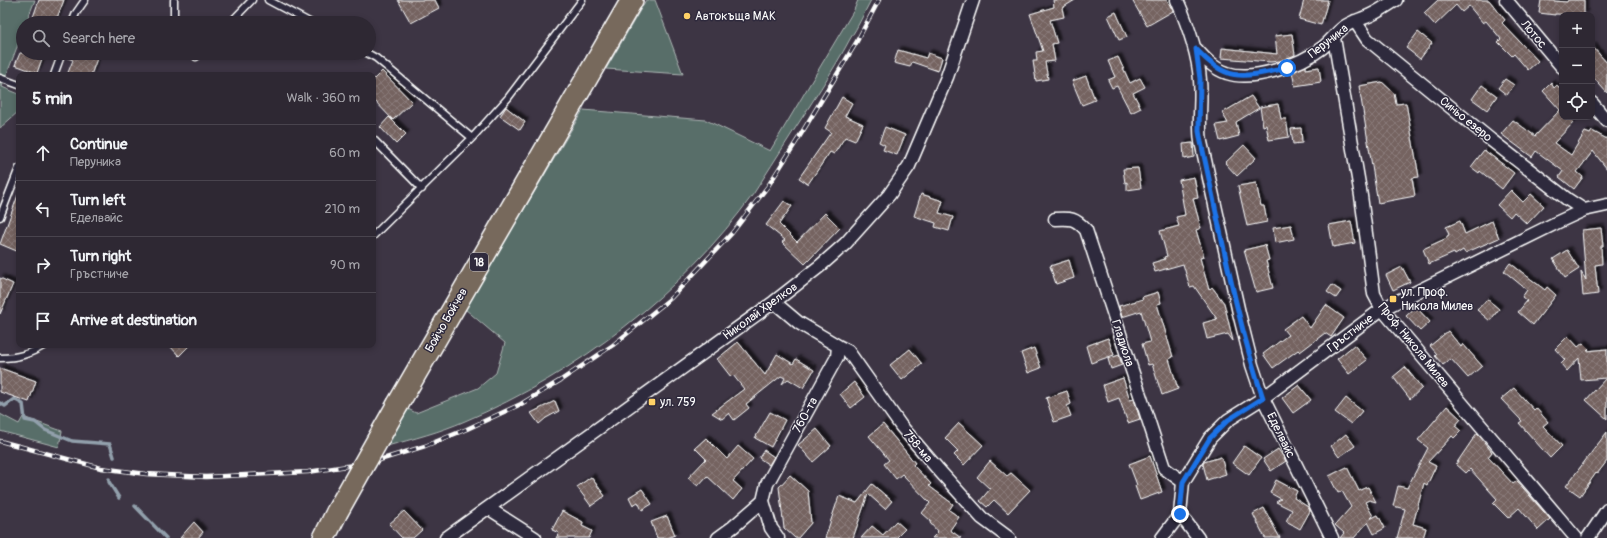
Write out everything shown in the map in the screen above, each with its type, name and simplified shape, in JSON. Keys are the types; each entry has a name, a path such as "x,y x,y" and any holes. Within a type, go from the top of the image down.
{"highway":[{"name":"Бойчо Бойчев","path":"324,538 398,404 632,0"}],"street":[{"name":"Николай Хрелков","path":"446,538 774,302 820,266 845,244 889,195 909,166 947,77 972,0"},
{"name":"Еделвайс","path":"1177,0 1196,49 1200,79 1199,131 1239,314 1252,365 1263,398 1332,538"},
{"name":"Перуника","path":"1196,49 1218,69 1225,73 1240,76 1259,74 1293,65 1321,49 1334,38 1342,28 1375,13 1396,0"},
{"name":"Лотос","path":"1506,0 1559,63"},
{"name":"Синьо езеро","path":"1355,21 1367,39 1491,140 1567,199 1584,210"},
{"name":"Проф. Никола Милев","path":"1334,38 1361,196 1374,294 1382,309 1576,538"},
{"path":"1595,107 1607,121"},
{"name":"Гръстниче","path":"1180,514 1183,482 1210,438 1228,420 1263,398 1382,309 1558,222 1584,210 1607,205"},
{"name":"Гладиола","path":"1055,219 1070,218 1079,222 1086,230 1164,468 1183,482"},
{"path":"774,302 799,323 838,346"},
{"name":"760-та","path":"763,501 767,484 837,357 838,346"},
{"name":"758-ма","path":"838,346 848,351 901,426 942,474 982,518 1009,538"},
{"path":"718,538 734,527 763,501 771,528 778,538"},
{"path":"488,508 535,538"},
{"path":"1588,538 1607,510"},
{"path":"1162,538 1180,514 1198,538"}],"lane":[{"path":"75,16 85,0"},
{"path":"174,0 174,16"},
{"path":"237,16 252,0"},
{"path":"268,0 298,16"},
{"path":"376,233 472,138 508,98 582,0"},
{"path":"376,58 472,138"},
{"path":"55,72 59,60"},
{"path":"0,78 16,84"},
{"path":"376,142 422,189"},
{"path":"0,217 16,176"},
{"path":"0,358 13,358 25,355 39,348"}],"green space":[{"path":"0,0 35,0 29,16 16,16 16,50 2,87 16,93 16,114 0,128"},
{"path":"646,0 655,0 683,74 606,69"},
{"path":"858,0 871,0 856,30 828,77 754,193 726,229 695,264 661,296 625,326 587,354 547,379 507,402 446,429 387,446 408,409 416,413 478,388 496,373 505,343 465,309 583,110 706,120 770,151 854,10"},
{"path":"0,414 19,424 23,417 62,431 59,447 0,431"}],"building":[{"path":"39,0 64,0 58,16 33,16"},
{"path":"398,0 435,0 439,8 411,23"},
{"path":"1053,0 1075,0 1062,8 1064,17 1050,20 1057,43 1052,44 1055,61 1045,62 1048,79 1036,81 1033,61 1037,61 1036,52 1043,51 1030,14 1054,7"},
{"path":"1132,0 1167,0 1173,11 1147,26"},
{"path":"1304,0 1328,0 1321,25 1299,19"},
{"path":"1438,0 1489,0 1505,20 1502,23 1538,61 1528,70 1514,54 1512,56 1498,42 1501,39 1486,21 1483,23 1469,6 1462,12 1456,5 1435,25 1424,13"},
{"path":"1541,0 1567,2 1568,0 1584,0 1584,12 1559,12 1559,14 1555,15 1539,13"},
{"path":"1116,12 1127,37 1119,40 1108,16"},
{"path":"1418,32 1432,43 1420,59 1406,48"},
{"path":"1292,34 1295,55 1280,61 1270,62 1221,58 1222,48 1277,54 1275,36"},
{"path":"1595,49 1607,63 1607,93 1595,79"},
{"path":"898,50 926,58 928,53 942,58 938,71 912,62 910,67 894,63"},
{"path":"1118,57 1130,83 1140,78 1145,87 1133,93 1141,108 1131,113 1117,86 1112,88 1108,80 1115,77 1108,61"},
{"path":"17,60 42,60 37,72 15,65"},
{"path":"73,60 96,60 92,72 68,72"},
{"path":"1306,66 1306,69 1319,67 1321,82 1295,86 1292,72"},
{"path":"382,71 412,102 393,120 376,102 376,77"},
{"path":"1086,76 1095,100 1082,105 1072,81"},
{"path":"1505,79 1514,85 1507,95 1498,88"},
{"path":"1382,82 1394,93 1396,104 1406,103 1419,177 1412,178 1415,196 1378,203 1359,86"},
{"path":"1551,83 1554,88 1557,85 1559,87 1559,109 1543,91"},
{"path":"1482,85 1497,96 1487,110 1472,99"},
{"path":"1251,96 1259,108 1236,122 1239,136 1220,141 1216,125 1228,123 1222,113"},
{"path":"842,97 852,103 845,116 863,124 855,141 845,137 834,154 830,152 808,184 799,178 831,132 825,128"},
{"path":"1278,104 1281,119 1286,119 1289,137 1269,140 1266,125 1263,126 1260,107"},
{"path":"506,107 525,122 520,130 500,116"},
{"path":"1559,111 1559,120 1572,120 1574,122 1554,143 1571,155 1585,132 1590,134 1592,131 1607,139 1607,169 1593,151 1577,172 1583,177 1574,189 1559,177 1563,171 1536,151 1532,157 1501,134 1513,120 1535,136"},
{"path":"389,117 406,134 396,144 380,127"},
{"path":"885,127 905,135 897,155 883,150 885,145 879,142"},
{"path":"1301,128 1302,143 1293,144 1291,129"},
{"path":"1193,143 1194,157 1184,159 1183,144"},
{"path":"1244,145 1256,158 1237,176 1225,163"},
{"path":"1484,150 1514,173 1502,189 1480,171 1479,173 1471,167"},
{"path":"1138,168 1141,188 1127,190 1127,182 1125,183 1123,169"},
{"path":"1194,177 1198,198 1193,199 1201,228 1196,230 1204,257 1200,258 1209,290 1212,287 1224,303 1233,341 1228,334 1207,339 1203,323 1217,319 1194,286 1190,287 1183,264 1155,272 1152,263 1165,259 1164,257 1167,256 1160,231 1179,226 1176,217 1185,215 1179,180"},
{"path":"1256,183 1261,206 1264,206 1267,222 1247,226 1238,186"},
{"path":"1511,190 1523,202 1531,194 1544,206 1527,224 1514,212 1510,217 1497,205"},
{"path":"921,194 943,201 939,213 953,217 949,231 935,227 936,223 914,216"},
{"path":"16,200 16,251 0,244"},
{"path":"784,201 792,206 779,224 797,242 825,213 840,228 805,264 782,242 785,240 766,225"},
{"path":"1351,221 1355,243 1333,247 1329,225"},
{"path":"1460,221 1465,234 1492,221 1499,238 1465,253 1463,250 1455,255 1454,253 1429,264 1423,249 1447,238 1449,235 1446,227"},
{"path":"1291,225 1294,239 1275,243 1273,228"},
{"path":"1601,228 1603,246 1601,246 1602,264 1595,265 1598,294 1583,296 1581,272 1586,280 1582,230"},
{"path":"1265,245 1269,260 1266,261 1273,288 1256,292 1244,250"},
{"path":"1567,250 1579,269 1565,278 1553,259"},
{"path":"1069,260 1074,278 1056,284 1050,266"},
{"path":"1510,263 1545,290 1547,287 1556,295 1533,325 1518,312 1527,301 1522,297 1527,290 1504,271"},
{"path":"1402,267 1410,282 1393,290 1386,275"},
{"path":"0,278 13,284 0,314"},
{"path":"1332,285 1341,291 1336,298 1327,292"},
{"path":"1158,292 1161,303 1157,304 1173,357 1169,359 1178,389 1162,395 1152,364 1148,365 1142,344 1150,342 1141,311 1122,317 1119,306 1143,299 1142,297"},
{"path":"1487,299 1499,309 1490,321 1477,310"},
{"path":"1326,305 1344,318 1331,337 1325,333 1300,352 1298,350 1273,368 1263,354 1288,335 1283,329 1301,316 1310,328"},
{"path":"1416,307 1430,322 1420,331 1406,316"},
{"path":"1448,331 1461,347 1463,344 1482,366 1468,378 1451,359 1443,365 1435,356 1437,354 1430,346"},
{"path":"1568,336 1578,347 1583,343 1589,349 1587,351 1607,349 1607,419 1586,400 1606,378 1581,380 1579,358 1567,371 1561,364 1565,360 1555,349"},
{"path":"1108,338 1114,355 1091,363 1086,346"},
{"path":"738,342 765,375 777,354 793,364 796,359 814,370 803,388 788,379 782,384 785,378 781,376 746,404 749,408 734,420 729,413 722,419 712,413 744,389 733,375 731,377 717,359"},
{"path":"1354,345 1367,360 1349,374 1337,359"},
{"path":"172,348 187,348 179,356"},
{"path":"1034,348 1041,368 1028,373 1021,353"},
{"path":"910,349 922,364 902,380 890,365"},
{"path":"1119,355 1122,365 1111,369 1108,359"},
{"path":"1405,367 1422,388 1410,399 1393,377"},
{"path":"0,368 36,381 29,402 0,392"},
{"path":"1123,378 1130,400 1134,399 1140,419 1128,423 1119,398 1108,402 1103,385"},
{"path":"854,382 865,397 851,408 840,394"},
{"path":"1299,385 1311,400 1293,413 1282,398"},
{"path":"1514,388 1534,410 1536,408 1548,422 1543,426 1562,446 1550,458 1519,423 1522,421 1501,399"},
{"path":"1067,391 1071,404 1067,406 1071,416 1054,422 1046,398"},
{"path":"1346,398 1362,411 1351,424 1335,412"},
{"path":"555,401 559,411 546,418 539,424 531,413"},
{"path":"1447,406 1461,419 1455,426 1461,431 1454,438 1452,436 1428,462 1436,466 1427,485 1424,483 1413,524 1426,528 1423,538 1397,538 1405,509 1393,506 1398,486 1407,488 1428,448 1418,440"},
{"path":"770,412 785,420 771,447 755,438"},
{"path":"959,423 983,445 964,465 954,455 958,451 945,438"},
{"path":"883,424 915,463 913,465 931,484 929,486 953,504 949,510 959,517 950,530 961,538 932,538 938,532 930,523 931,521 922,513 930,503 902,474 896,479 884,464 889,460 869,436"},
{"path":"817,429 831,446 813,462 798,445"},
{"path":"1607,432 1607,461 1597,474 1596,473 1580,496 1566,486"},
{"path":"1477,433 1492,452 1488,457 1513,484 1517,481 1550,519 1538,530 1519,508 1508,518 1493,503 1497,499 1470,469 1466,473 1456,464"},
{"path":"1346,434 1355,446 1339,457 1331,446"},
{"path":"706,438 727,459 738,446 753,459 733,481 742,489 733,500 707,476 698,486 688,478 706,459 695,448"},
{"path":"1244,446 1261,458 1249,475 1232,463"},
{"path":"1278,449 1286,461 1271,471 1263,459"},
{"path":"764,450 774,457 769,465 759,458"},
{"path":"1150,456 1162,492 1140,500 1135,486 1137,485 1129,464"},
{"path":"1221,457 1226,474 1207,480 1203,464 1204,462"},
{"path":"990,461 1007,476 1011,473 1030,490 1008,513 994,500 987,507 980,501 990,489 977,477"},
{"path":"1347,467 1359,491 1368,487 1376,502 1369,500 1365,502 1373,516 1370,519 1378,515 1385,528 1374,534 1368,522 1354,538 1340,538 1344,533 1335,525 1351,507 1342,491 1338,493 1329,476"},
{"path":"790,475 808,491 811,523 798,538 795,538 784,528 779,487"},
{"path":"591,477 605,496 591,506 577,487"},
{"path":"1276,480 1297,491 1294,498 1308,507 1310,511 1300,529 1286,521 1292,510 1276,502 1281,499 1270,493"},
{"path":"872,484 892,501 885,509 868,494 853,538 825,538 839,496 857,503"},
{"path":"642,489 652,504 642,510 638,502 633,505 629,497"},
{"path":"1264,508 1280,538 1265,538 1253,514"},
{"path":"404,511 422,530 413,538 402,538 389,524"},
{"path":"562,511 583,522 582,526 592,531 589,538 556,538 559,533 552,530"},
{"path":"667,516 675,535 667,538 657,538 651,522"},
{"path":"896,521 905,529 896,538 861,538 872,526 883,535"},
{"path":"194,522 203,532 198,538 180,538"}],"waterway":[{"path":"0,403 5,406 14,399 23,404 25,420 35,422 45,430 72,441 110,444 114,457"},
{"path":"109,479 109,482 119,498"},
{"path":"135,506 166,538"}],"railway":[{"path":"0,441 101,468 146,474 206,477 308,472 373,462 425,446 467,429 521,404 561,380 613,345 671,298 732,233 768,186 798,139 856,43 879,0"}],"place":[{"name":"Автокъща МАК","path":"687,16"},
{"name":"ул. Проф. Никола Милев","path":"1393,299"},
{"name":"ул. 759","path":"652,402"}],"route":[{"path":"1180,514 1183,482 1210,438 1228,420 1263,398 1252,365 1239,314 1201,142 1199,123 1201,92 1196,49 1204,58 1218,69 1233,75 1240,76 1259,74 1287,68"}]}
